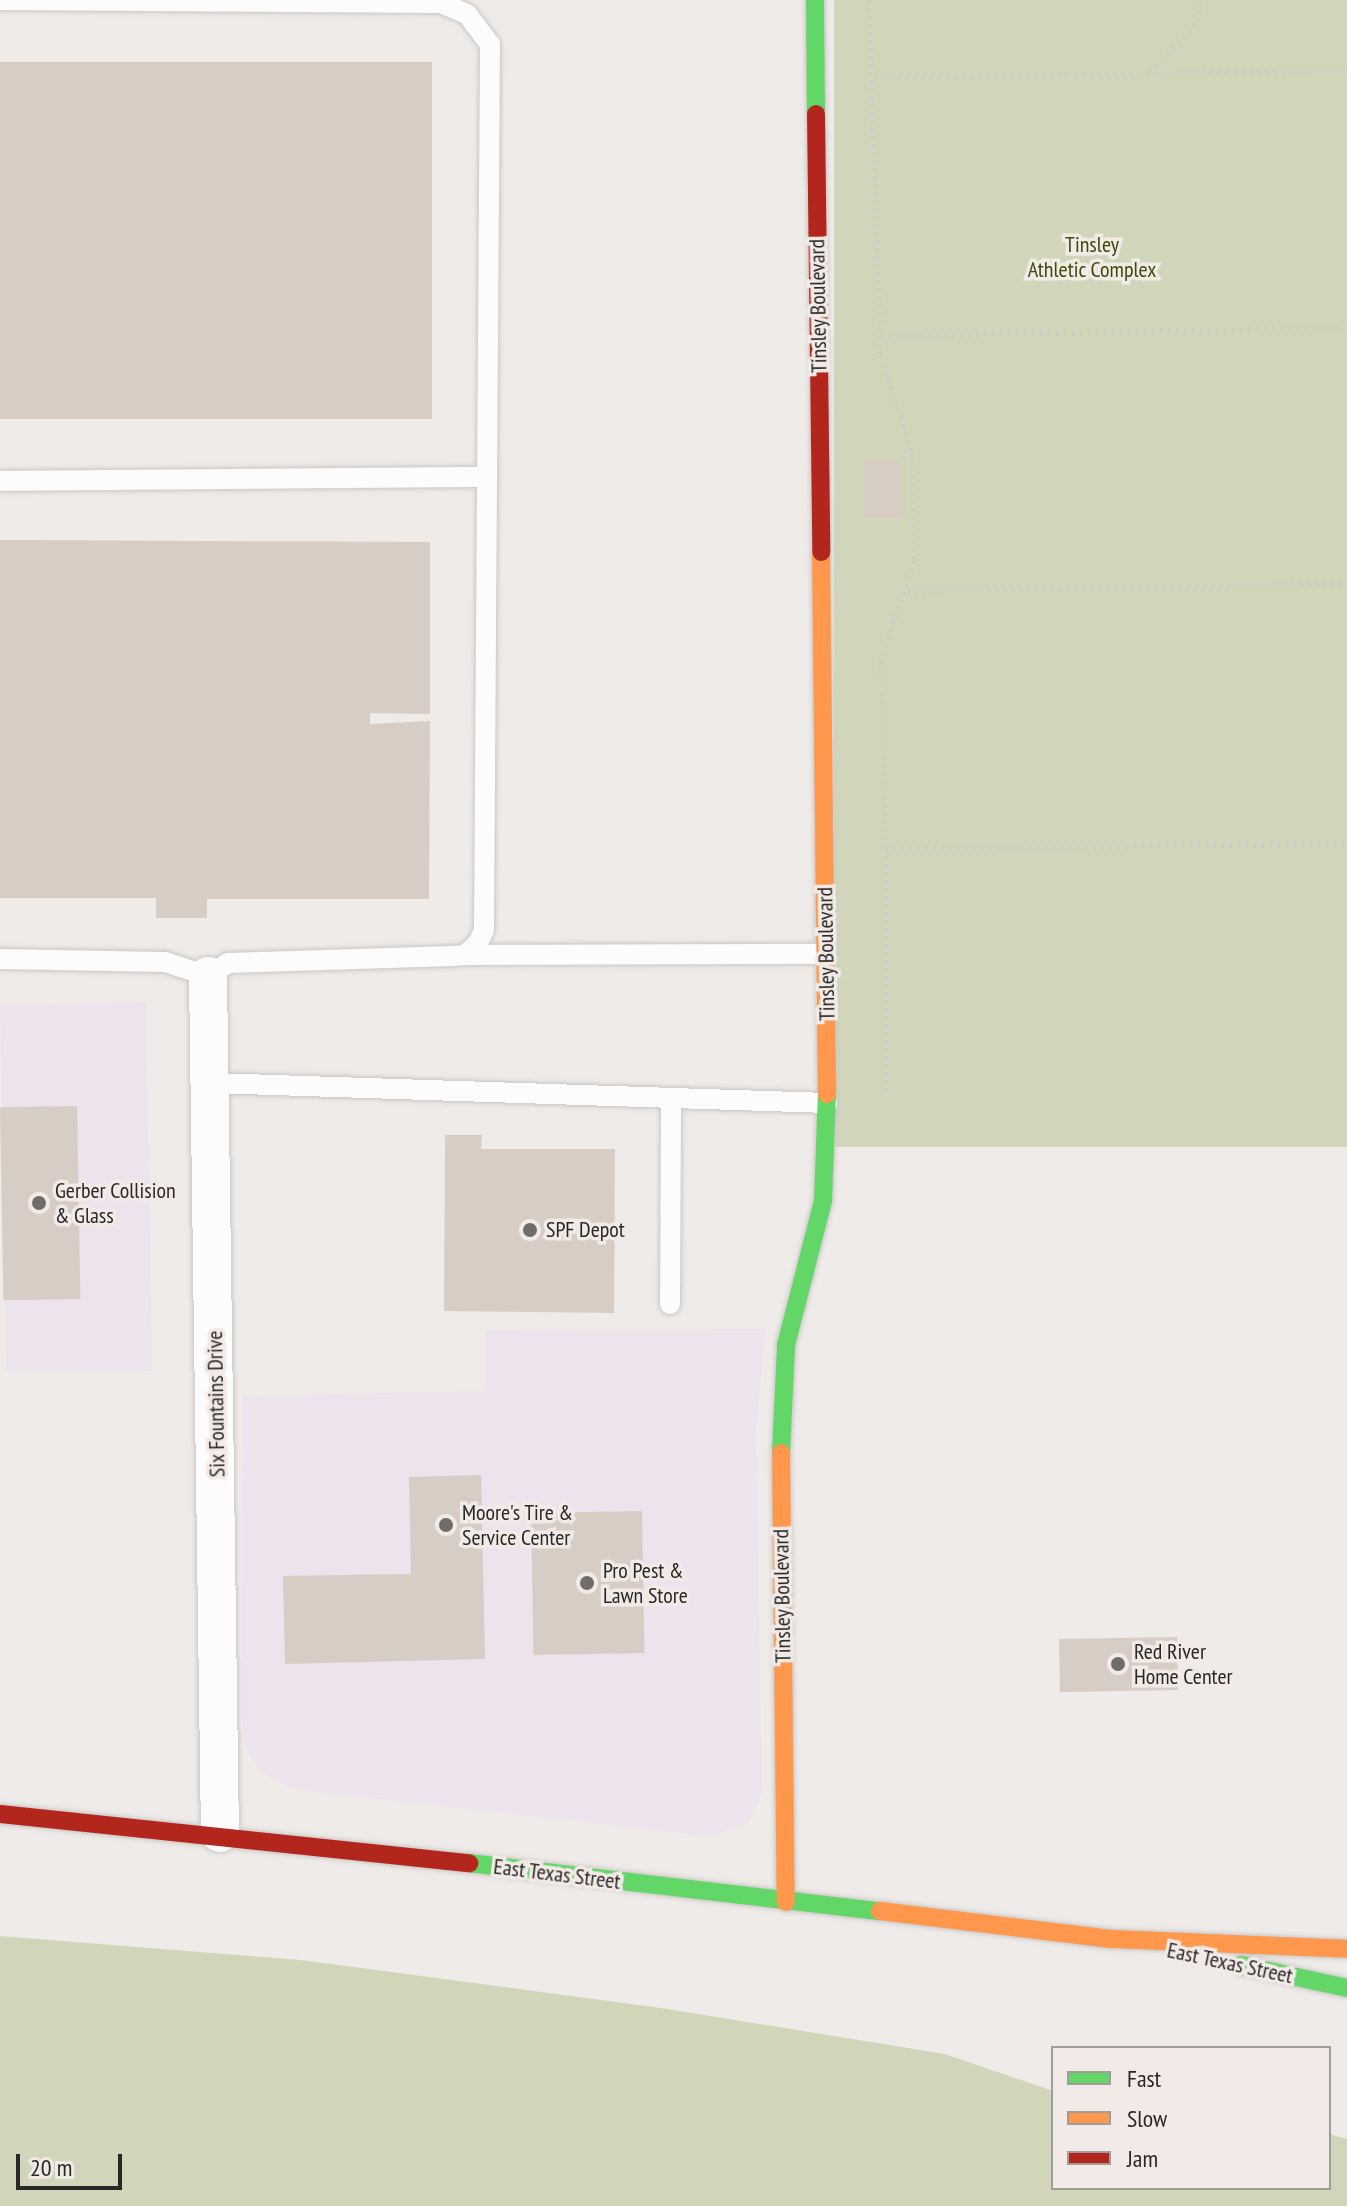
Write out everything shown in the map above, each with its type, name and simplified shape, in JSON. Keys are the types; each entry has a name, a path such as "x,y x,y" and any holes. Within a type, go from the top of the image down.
{"street":[{"name":"Tinsley Boulevard","path":"786,1902 780,1402 786,1345 823,1201 827,1103 815,0"},
{"name":"Six Fountains Drive","path":"208,976 212,1083 220,1833"},
{"name":"East Texas Street","path":"0,1814 220,1833 1113,1939 1347,1949"},
{"name":"East Texas Street","path":"1113,1939 1347,1990"}],"lane":[{"path":"0,0 441,3 467,14 483,29 490,44 484,930 465,955"},
{"path":"0,481 487,477"},
{"path":"0,959 165,962 208,976 228,963 465,955 826,954"},
{"path":"212,1083 827,1103"},
{"path":"670,1304 671,1098"}],"path":[{"path":"869,0 874,78 880,336 912,452 914,561 908,591 881,662 886,849 886,1089"},
{"path":"1151,73 1199,21 1200,0"},
{"path":"874,78 1347,70"},
{"path":"880,336 1347,327"},
{"path":"908,591 1347,583"},
{"path":"886,849 1347,843"}],"shaded area":[{"path":"146,1002 152,1371 6,1373 0,1005"},
{"path":"766,1329 756,1431 762,1793 748,1823 710,1836 292,1789 258,1770 245,1744 242,1716 243,1396 485,1391 485,1330"}],"green space":[{"name":"Tinsley Athletic Complex","path":"834,0 1347,0 1347,1147 834,1147"},
{"path":"0,1936 301,1960 661,2008 945,2054 1051,2090 1051,2190 1331,2190 1331,2135 1347,2139 1347,2206 0,2206"}],"building":[{"path":"0,62 432,62 432,419 0,419"},
{"path":"865,460 900,460 900,518 865,518"},
{"path":"0,540 430,542 430,714 370,713 370,724 430,721 429,899 207,899 207,918 156,918 156,898 0,898"},
{"name":"Gerber Collision & Glass","path":"77,1106 80,1299 3,1300 0,1107"},
{"name":"SPF Depot","path":"445,1135 482,1135 481,1149 615,1149 614,1313 444,1311"},
{"name":"Moore's Tire & Service Center","path":"481,1475 485,1659 285,1664 283,1576 411,1574 409,1477"},
{"name":"Pro Pest & Lawn Store","path":"642,1511 644,1653 533,1655 531,1513"},
{"name":"Red River Home Center","path":"1177,1637 1178,1690 1060,1692 1059,1639"}],"traffic: fast":[{"path":"815,0 816,114"},
{"path":"781,1453 786,1345 823,1201 827,1094"},
{"path":"469,1863 880,1911"},
{"path":"1241,1965 1347,1988"}],"traffic: slow":[{"path":"821,552 827,1094"},
{"path":"781,1453 786,1902"},
{"path":"880,1911 1113,1939 1347,1949"}],"traffic: jam":[{"path":"816,114 821,552"},
{"path":"0,1814 469,1863"}],"place":[{"name":"Gerber Collision & Glass","path":"39,1203"},
{"name":"SPF Depot","path":"530,1230"},
{"name":"Moore's Tire & Service Center","path":"446,1525"},
{"name":"Pro Pest & Lawn Store","path":"587,1583"},
{"name":"Red River Home Center","path":"1118,1664"}]}
